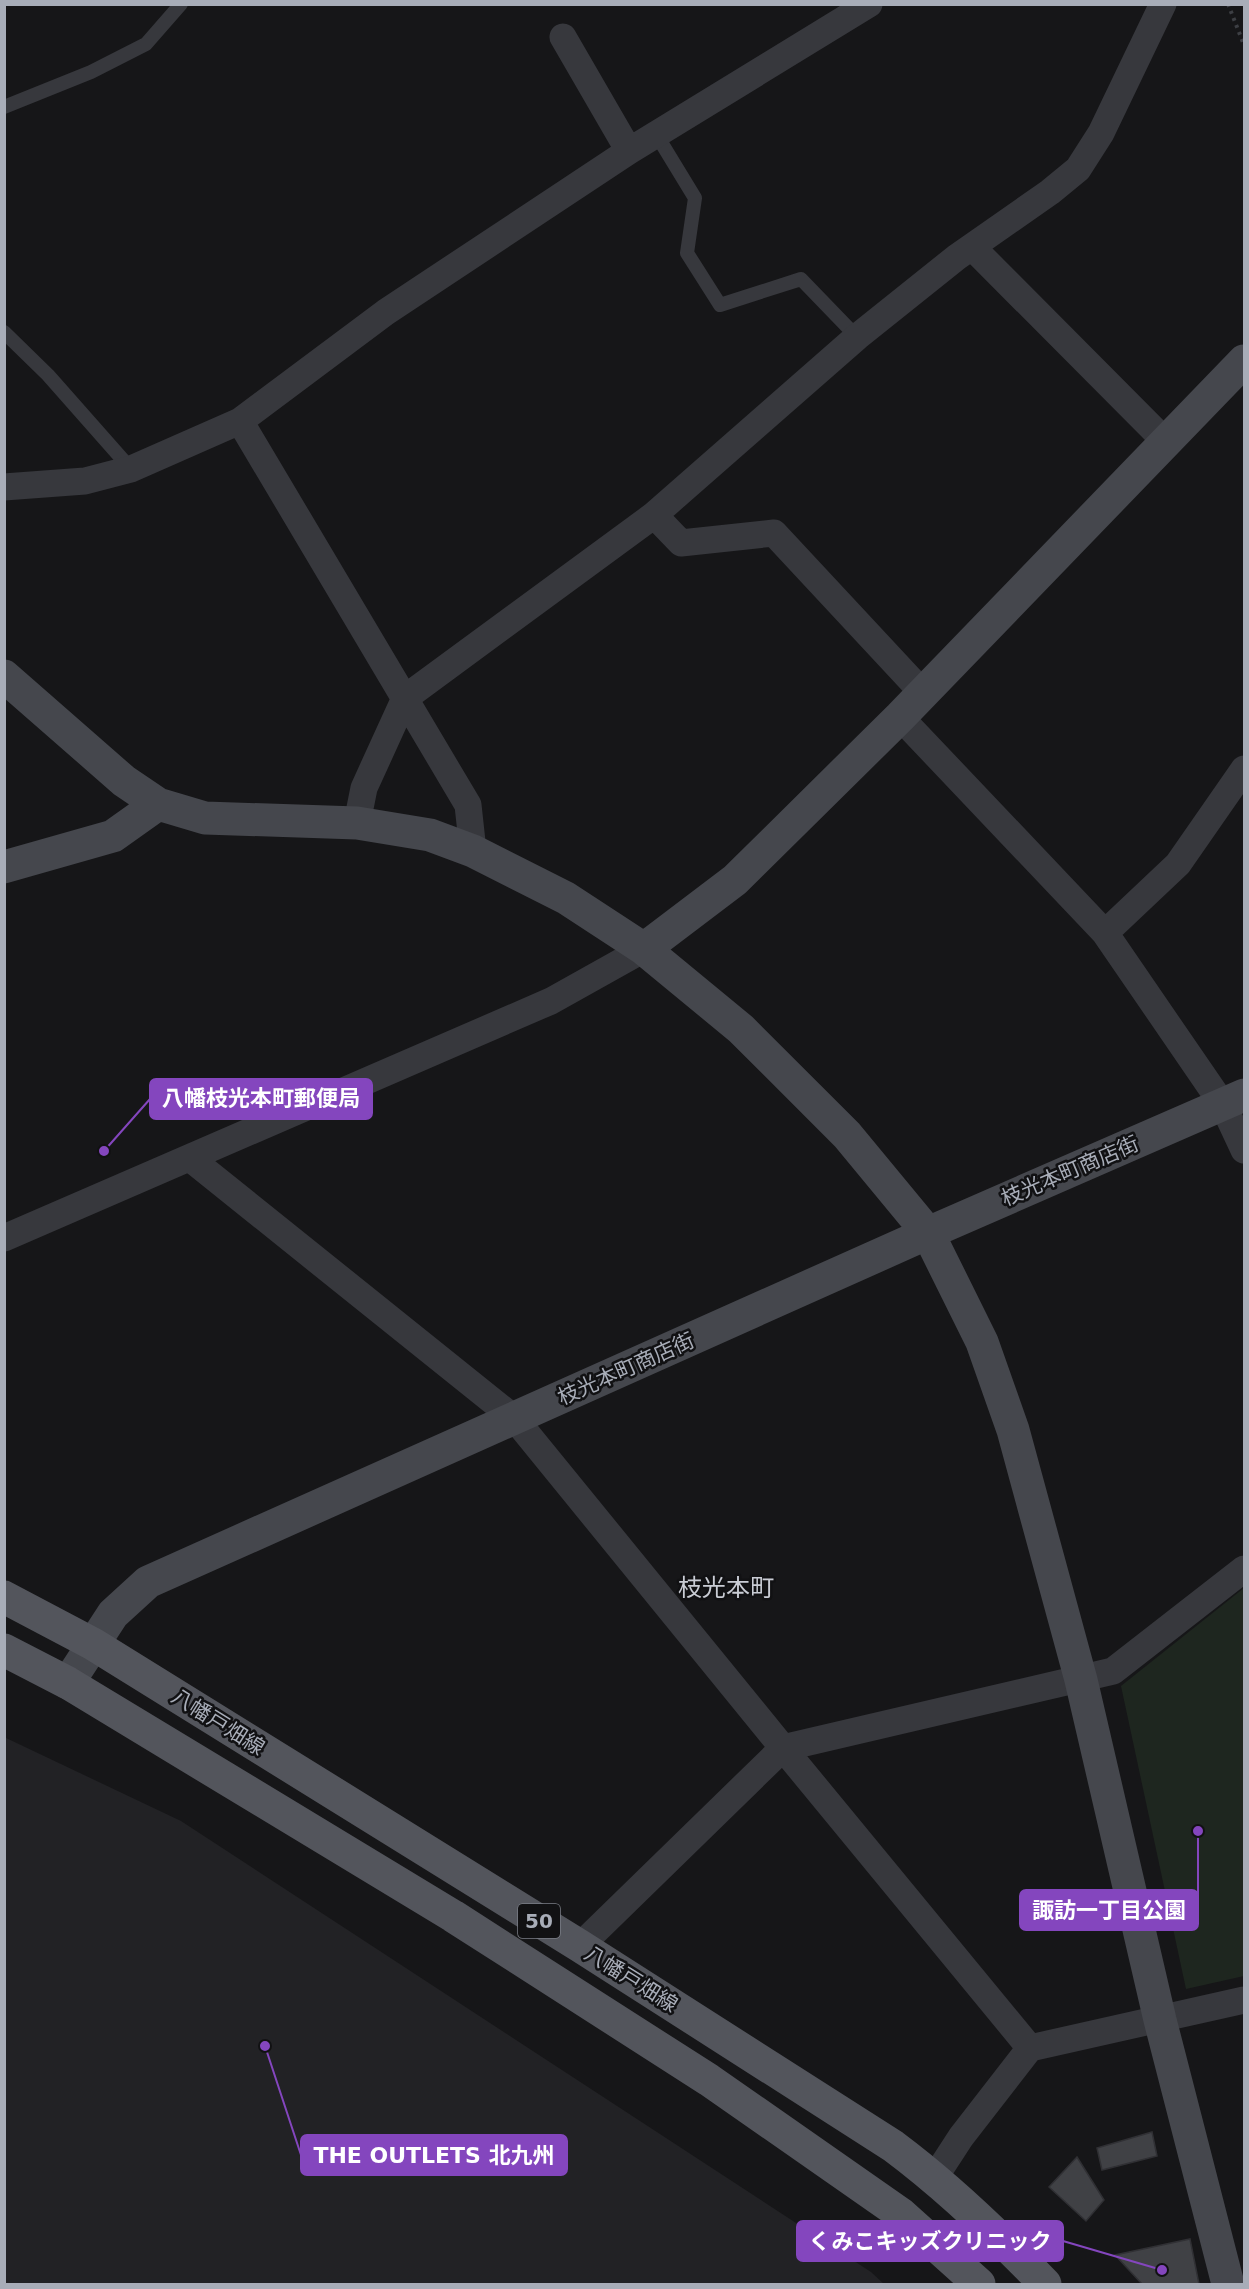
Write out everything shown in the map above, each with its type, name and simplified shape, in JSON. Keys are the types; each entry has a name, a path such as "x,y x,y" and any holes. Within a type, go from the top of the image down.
{"main road":[{"name":"八幡戸畑線","path":"4,1597 93,1644 580,1946 893,2146 935,2177 1045,2284"},
{"name":"八幡戸畑線","path":"4,1650 68,1683 453,1916 709,2080 901,2214 979,2284"}],"street":[{"path":"4,487 85,481 131,469 240,421 386,312 629,151 869,4"},
{"path":"357,823 364,789 405,698 654,515 857,337 972,247 1050,192 1078,169 1101,134 1163,4"},
{"path":"563,37 629,151"},
{"path":"972,247 1166,441"},
{"path":"4,1238 191,1159 551,1001 644,949 735,880 900,717 1245,361"},
{"path":"240,421 468,806 473,851"},
{"path":"654,515 681,543 774,533 923,693"},
{"path":"4,676 124,781 158,804 205,819 357,823 430,836 473,851 566,898 644,949 741,1029 847,1135 928,1233 982,1342 1013,1430 1081,1680 1160,2019 1228,2284"},
{"path":"900,717 1105,933 1234,1100 1245,1150"},
{"path":"1105,933 1178,864 1245,769"},
{"path":"4,867 113,836 158,804"},
{"name":"枝光本町商店街","path":"68,1683 113,1614 148,1582 928,1233 1234,1100"},
{"path":"191,1159 515,1419 1030,2048"},
{"path":"580,1946 783,1748 1113,1671 1245,1569"},
{"path":"935,2177 961,2138 1030,2048 1245,2000"}],"lane":[{"path":"4,107 91,72 146,44 181,4"},
{"path":"657,134 694,198 687,253 720,305 801,279 857,337"},
{"path":"4,332 48,375 131,469"}],"path":[{"path":"1228,4 1245,45"}],"shaded area":[{"path":"1244,1588 1244,1976 1186,1989 1121,1686"},
{"path":"4,1737 181,1821 871,2272 884,2284 5,2284"}],"building":[{"path":"1152,2132 1157,2156 1102,2170 1097,2148"},
{"path":"1077,2157 1104,2200 1086,2221 1049,2187"},
{"path":"1190,2239 1199,2284 1142,2284 1115,2255"}],"place":[{"name":"八幡枝光本町郵便局","path":"104,1151"},
{"name":"諏訪一丁目公園","path":"1198,1831"},
{"name":"THE OUTLETS 北九州","path":"265,2046"},
{"name":"くみこキッズクリニック","path":"1162,2270"}],"district":[{"name":"枝光本町","path":"726,1588"}]}
